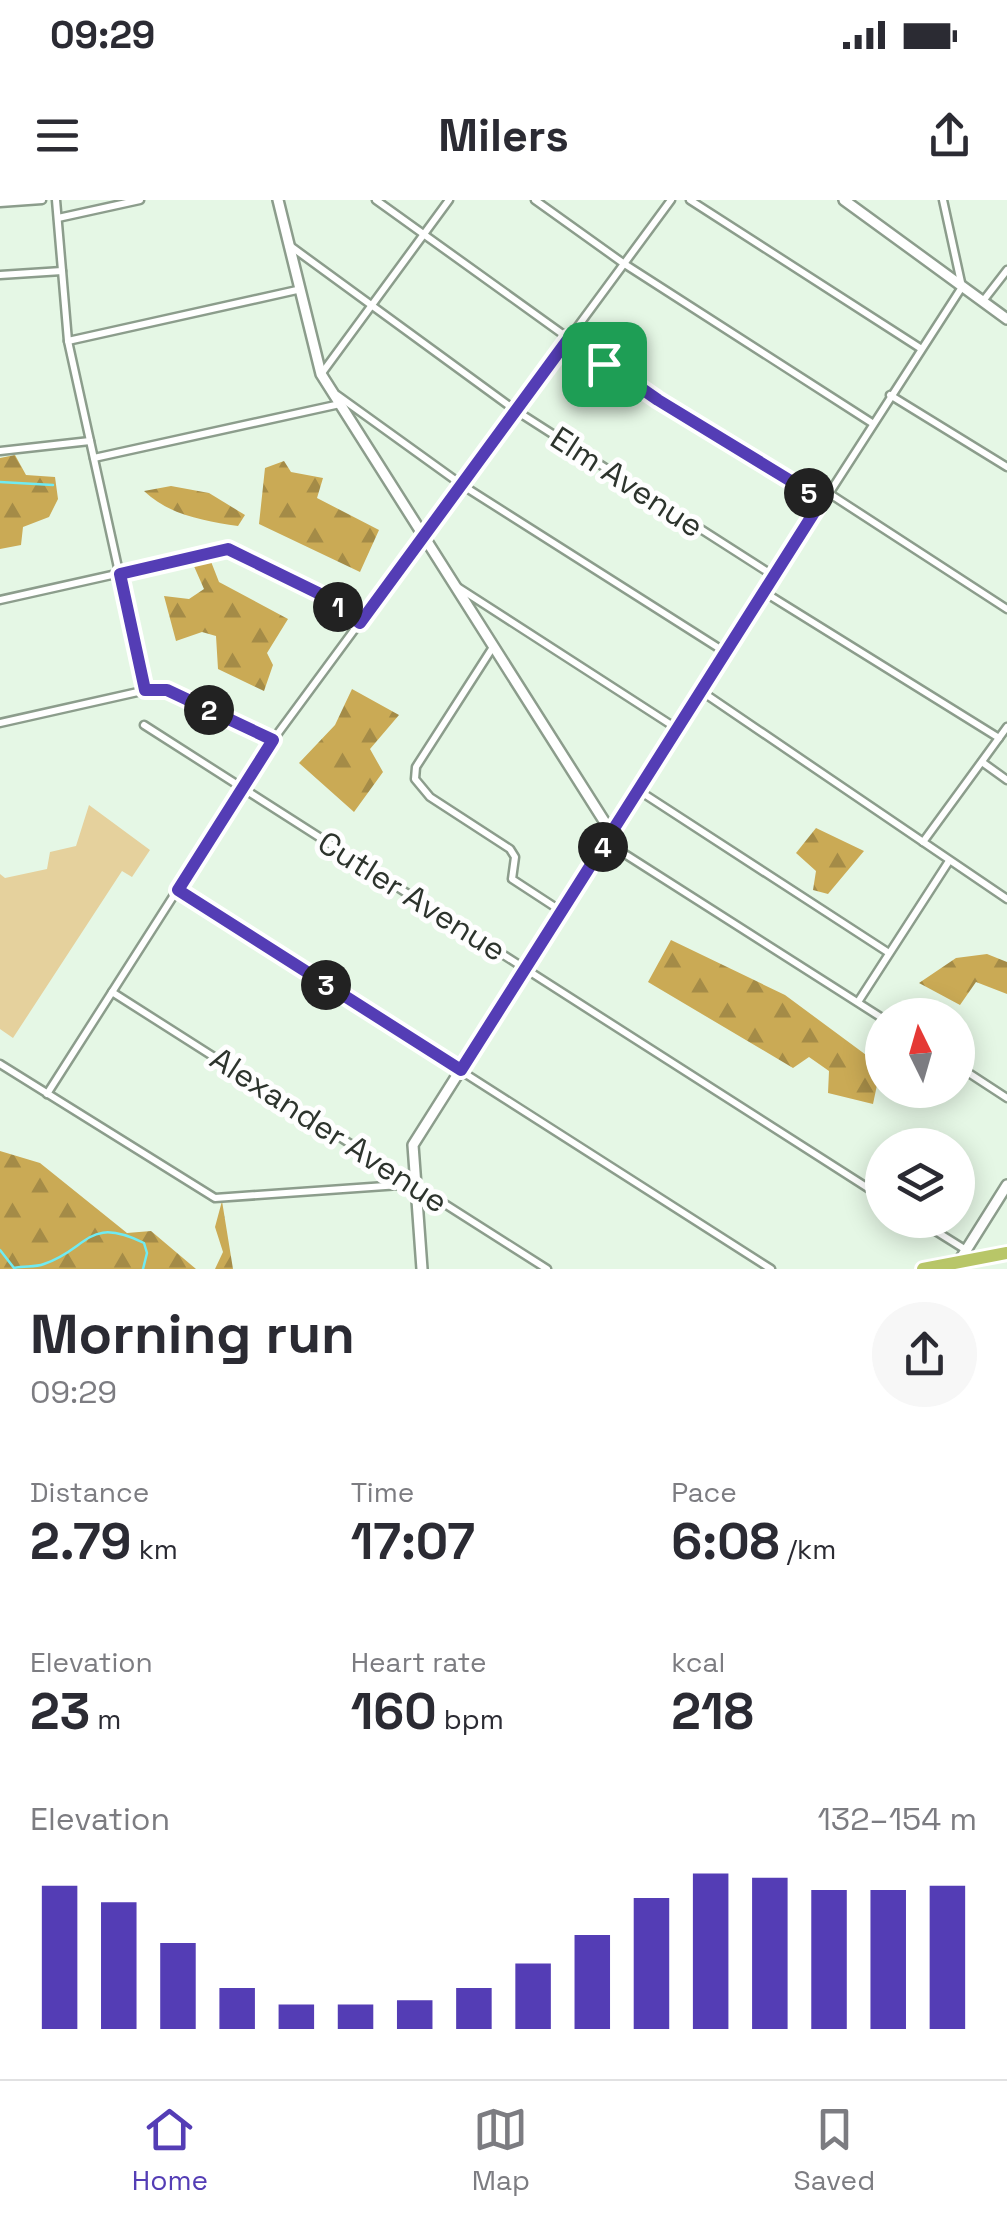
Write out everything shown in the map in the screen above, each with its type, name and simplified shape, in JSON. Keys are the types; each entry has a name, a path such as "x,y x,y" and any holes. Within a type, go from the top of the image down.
{"highway":[{"path":"923,1269 1007,1253"},
{"path":"960,1263 1007,1261"}],"street":[{"path":"0,203 42,200"},
{"path":"56,200 68,341 145,690"},
{"path":"58,218 140,200"},
{"path":"278,200 297,290 321,374 611,832"},
{"path":"376,200 658,400 822,500"},
{"path":"321,374 449,200"},
{"path":"536,200 622,263 872,423"},
{"path":"47,1094 273,740 672,200"},
{"path":"690,200 920,348"},
{"path":"844,200 1007,318"},
{"path":"862,200 865,216"},
{"path":"422,1269 414,1142 962,287 943,200"},
{"name":"Elm Avenue","path":"288,244 516,410 774,576"},
{"path":"983,302 1007,270"},
{"path":"0,275 62,271"},
{"path":"68,341 297,290"},
{"path":"332,391 462,485 726,652"},
{"path":"890,394 1007,467"},
{"path":"94,458 340,404"},
{"path":"0,450 90,441"},
{"path":"828,492 1007,609"},
{"path":"0,600 228,549 318,593 360,623"},
{"path":"456,585 676,728"},
{"path":"764,592 999,738"},
{"path":"493,647 416,767 415,780 430,797 510,849 515,857 512,879 562,912"},
{"path":"0,723 145,690 167,690 273,740"},
{"path":"701,692 1007,899"},
{"name":"Cutler Avenue","path":"144,725 865,1186"},
{"path":"923,842 1007,727"},
{"path":"982,762 1007,780"},
{"path":"638,790 889,953"},
{"path":"606,842 865,1007"},
{"path":"858,1002 949,860"},
{"path":"178,890 771,1269"},
{"name":"Alexander Avenue","path":"112,992 547,1269"},
{"path":"0,1064 216,1198 414,1184"},
{"path":"975,1077 1007,1098"},
{"path":"936,1238 960,1263 1007,1184"}],"green space":[{"path":"15,455 26,475 55,477 58,499 49,517 23,527 21,545 0,549 0,458"},
{"path":"284,461 291,472 323,478 317,498 379,530 360,572 259,524 265,468"},
{"path":"171,486 209,493 245,515 238,526 200,519 164,506 144,491"},
{"path":"210,559 219,582 288,619 267,653 273,665 264,691 218,669 216,636 202,632 176,641 164,596 189,599 204,589 193,564"},
{"path":"352,689 399,715 370,749 383,772 354,812 299,763 335,725"},
{"path":"816,828 864,851 828,894 813,890 816,871 796,853"},
{"path":"671,940 785,995 865,1054 865,1102 828,1093 829,1071 809,1057 793,1068 648,982"},
{"path":"987,954 1007,962 1007,994 976,982 965,998 947,998 919,983 956,958"},
{"path":"0,1151 40,1163 127,1233 151,1231 196,1269 0,1269"},
{"path":"222,1201 233,1269 215,1269 223,1252 215,1227"}],"shaded area":[{"path":"89,805 150,850 132,877 122,871 13,1038 0,1029 0,874 5,878 47,869 50,852 76,846"}],"waterway":[{"path":"0,482 53,485"},
{"path":"0,1250 14,1268 37,1266 59,1258 90,1237 111,1232 144,1243 147,1253 143,1269"}],"route":[{"path":"569,338 604,364 822,500 461,1070 178,890 273,740 167,690 145,690 120,574 228,549 318,593 360,623 569,338"}]}
